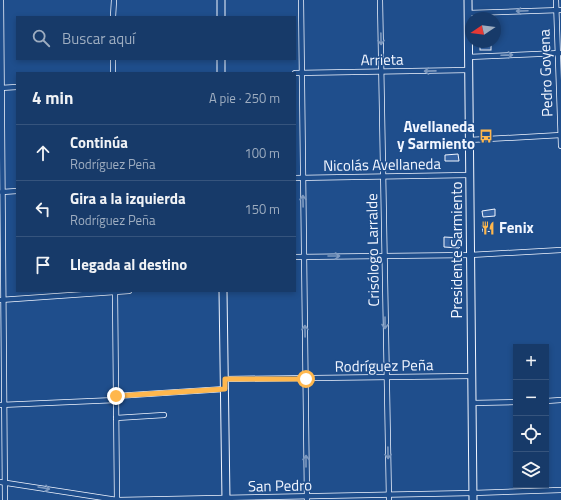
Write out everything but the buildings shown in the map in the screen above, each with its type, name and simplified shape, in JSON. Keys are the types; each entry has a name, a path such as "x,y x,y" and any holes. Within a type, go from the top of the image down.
{"main road":[{"path":"221,0 221,16"},
{"name":"Presidente Sarmiento","path":"468,0 468,12"},
{"name":"Presidente Sarmiento","path":"468,48 473,497"},
{"path":"221,60 221,72"},
{"path":"223,292 226,499"}],"street":[{"path":"1,0 0,88 2,192 2,405 3,482 5,500"},
{"path":"114,0 114,16"},
{"path":"301,0 306,379 306,499"},
{"name":"Crisólogo Larralde","path":"380,0 388,498"},
{"name":"Pedro Goyena","path":"556,0 559,10 561,146"},
{"path":"498,12 559,10"},
{"path":"468,57 559,53"},
{"path":"113,60 113,72"},
{"name":"Arrieta","path":"296,73 468,70"},
{"path":"0,88 16,87"},
{"path":"469,140 561,135"},
{"name":"Nicolás Avellaneda","path":"296,178 469,175"},
{"path":"2,192 16,191"},
{"path":"296,257 470,255 561,250"},
{"path":"2,300 102,292"},
{"path":"115,292 117,500"},
{"name":"Rodríguez Peña","path":"225,379 471,376"},
{"path":"2,405 225,389"},
{"path":"549,401 561,400"},
{"path":"472,403 513,402"},
{"path":"116,418 164,415"},
{"name":"San Pedro","path":"3,482 117,500 473,497 561,490"}],"place":[{"name":"Avellaneda y Sarmiento","path":"486,136"},
{"name":"Fenix","path":"488,228"}],"route":[{"path":"116,396 225,389 225,379 306,379"}]}
